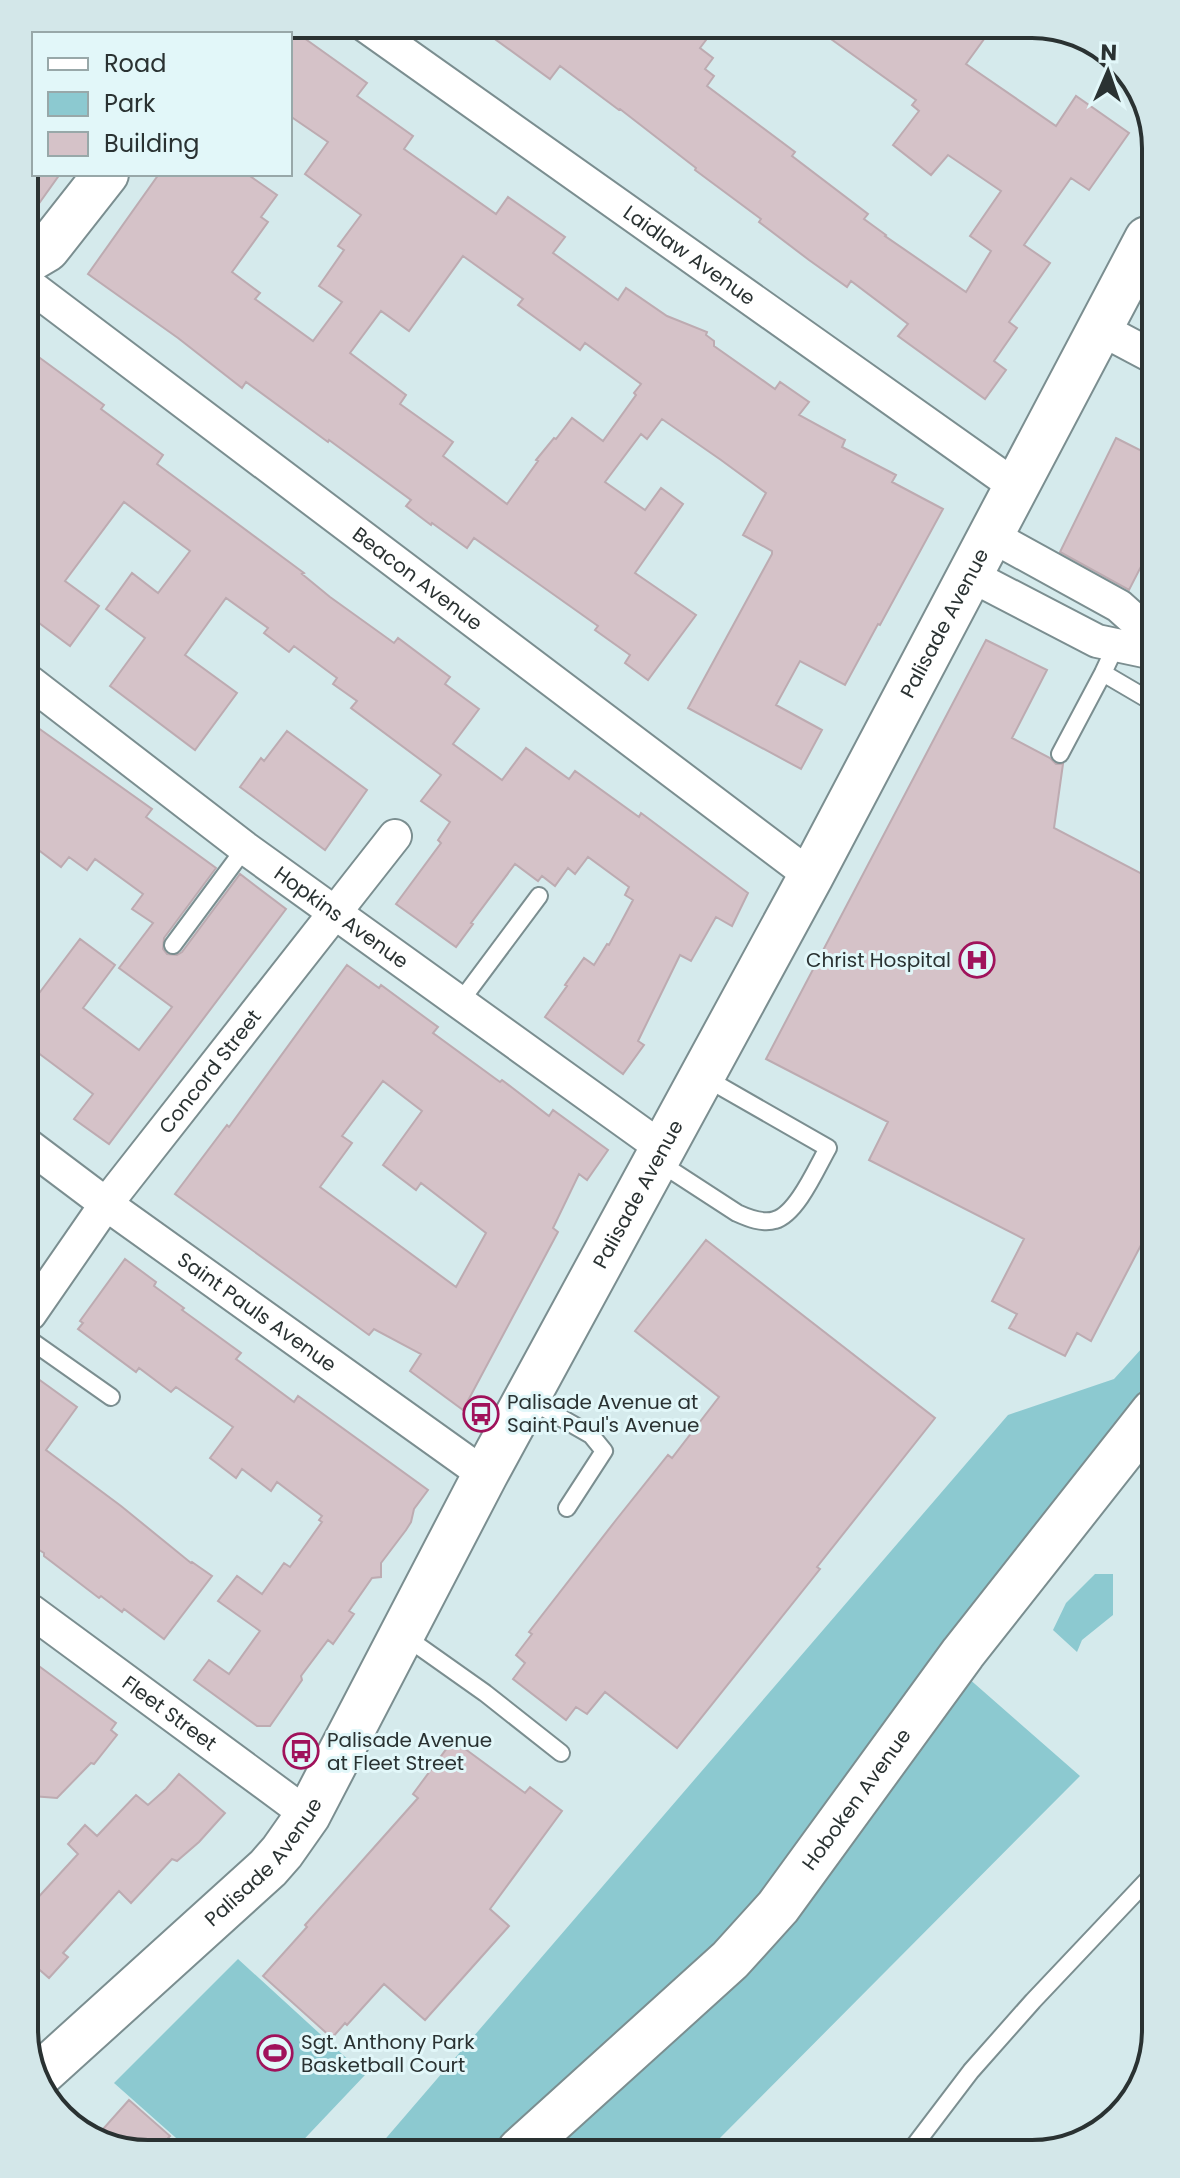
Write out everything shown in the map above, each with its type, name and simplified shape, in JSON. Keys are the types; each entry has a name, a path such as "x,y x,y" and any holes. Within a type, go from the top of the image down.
{"main road":[{"path":"38,254 47,249 104,176"},
{"name":"Palisade Avenue","path":"45,2070 268,1868 308,1815 485,1475 811,876 1142,248"},
{"name":"Hoboken Avenue","path":"531,2140 730,1960 770,1916 963,1653 1142,1426"}],"street":[{"name":"Laidlaw Avenue","path":"383,38 1015,486"},
{"name":"Beacon Avenue","path":"38,292 811,876"},
{"path":"1099,328 1142,351"},
{"path":"990,535 1119,606 1140,625"},
{"path":"970,575 1097,641 1109,659 1142,653"},
{"name":"Hopkins Avenue","path":"38,688 245,848 460,1002 659,1154"},
{"name":"Concord Street","path":"38,1302 106,1204 395,836"},
{"name":"Saint Pauls Avenue","path":"38,1153 485,1475"},
{"name":"Fleet Street","path":"38,1616 308,1815"}],"lane":[{"path":"1060,754 1109,659 1140,625"},
{"path":"1109,659 1142,693"},
{"path":"173,945 245,848"},
{"path":"460,1002 539,896"},
{"path":"659,1154 737,1213 749,1219 765,1221 776,1220 788,1213 828,1148 702,1076"},
{"path":"38,1346 111,1397"},
{"path":"527,1398 591,1435 604,1451 567,1508"},
{"path":"402,1634 485,1693 561,1753"},
{"path":"919,2140 971,2071 1142,1886"}],"green space":[{"path":"1142,1348 1142,1450 967,1677 1080,1776 718,2140 384,2140 1008,1415 1114,1379"},
{"path":"1095,1574 1113,1574 1113,1615 1082,1640 1077,1652 1053,1630 1066,1603"},
{"path":"238,1959 365,2075 303,2140 178,2140 114,2083"}],"building":[{"path":"292,38 304,38 367,83 357,96 413,136 404,149 496,214 508,197 565,237 553,253 618,300 626,288 667,316 707,332 714,346 775,389 780,382 809,402 799,415 845,440 842,447 896,475 892,482 943,509 845,685 800,661 776,705 822,730 801,769 688,708 772,551 743,535 766,493 662,419 647,439 641,434 605,482 645,510 661,488 683,504 635,573 696,615 648,680 625,663 630,655 595,630 598,626 474,538 467,548 431,525 406,506 411,500 246,382 242,388 88,274 158,176 250,176 277,195 261,217 268,222 232,272 260,293 255,299 313,341 342,302 319,286 344,250 338,246 361,215 305,174 328,142 292,117","holes":["463,256 523,299 518,305 580,350 585,343 641,384 603,441 572,418 536,460 507,504 443,456 453,442 400,404 406,395 350,353 381,311 409,331"]},
{"path":"493,38 708,38 700,48 713,58 705,69 714,76 707,86 795,152 792,156 868,214 864,219 885,236 966,292 991,251 970,236 1001,191 948,155 931,175 893,145 919,111 912,105 916,100 830,38 985,38 966,64 1056,126 1076,96 1129,133 1089,190 1071,178 1024,245 1050,263 1009,322 1017,328 994,361 1006,370 985,399 898,336 908,324 851,281 847,287 809,260 620,109 560,66 550,79"},
{"path":"38,176 59,176 38,205"},
{"path":"38,357 104,405 101,409 163,455 157,464 304,573 330,597 394,643 398,638 450,677 445,684 479,709 453,744 502,780 526,748 569,779 575,771 639,817 641,813 748,893 732,926 716,917 691,961 680,955 638,1041 644,1045 623,1074 545,1017 584,958 594,965 609,945 633,900 625,895 629,887 588,857 575,874 568,868 555,886 542,876 538,881 515,864 456,947 396,904 441,843 438,840 450,822 421,801 441,775 351,708 357,701 333,684 337,678 294,646 289,652 264,633 268,628 226,598 185,655 237,693 195,750 110,686 145,638 106,609 132,573 158,593 190,551 124,502 65,581 99,606 70,646 38,622"},
{"path":"1116,438 1142,451 1142,565 1129,590 1060,552"},
{"path":"986,640 1047,670 1012,738 1056,764 1063,764 1054,828 1142,874 1142,1243 1091,1341 1077,1333 1065,1356 1009,1328 1017,1314 992,1301 1024,1239 869,1160 888,1122 766,1059"},
{"path":"38,728 152,809 146,817 216,868 164,938 163,949 167,954 182,952 240,874 286,909 109,1144 74,1119 93,1094 38,1053 38,991 80,939 115,965 83,1008 139,1050 172,1007 119,968 153,923 132,909 143,894 95,859 87,870 69,857 61,867 38,850"},
{"path":"287,731 367,790 325,850 240,787 261,758 264,761"},
{"path":"347,965 379,988 381,985 438,1027 433,1033 500,1082 502,1080 549,1116 553,1110 608,1150 587,1180 579,1174 553,1228 558,1232 463,1410 410,1371 421,1354 374,1329 369,1335 175,1194 227,1125 229,1127","holes":["383,1081 422,1111 383,1165 416,1190 421,1183 486,1233 456,1287 320,1187 352,1143 342,1136"]},
{"path":"706,1240 935,1418 817,1567 820,1569 677,1748 605,1692 587,1714 576,1707 566,1720 513,1679 525,1663 516,1655 532,1634 529,1632 668,1455 672,1458 719,1397 635,1331"},
{"path":"125,1259 156,1282 154,1286 184,1308 182,1310 241,1353 236,1359 294,1402 298,1396 428,1490 414,1509 406,1530 381,1563 381,1577 372,1578 349,1611 354,1614 333,1644 328,1640 301,1676 302,1680 270,1726 257,1726 194,1680 209,1660 229,1674 260,1631 218,1601 237,1576 262,1594 284,1563 290,1567 322,1522 319,1520 322,1516 277,1482 271,1491 242,1469 236,1478 210,1458 233,1427 176,1387 171,1392 139,1368 136,1372 78,1329 83,1323 80,1321"},
{"path":"38,1379 77,1407 46,1450 212,1576 164,1639 124,1609 122,1612 101,1596 99,1598 38,1549"},
{"path":"38,1665 116,1723 111,1730 117,1735 94,1764 91,1763 57,1798 38,1796"},
{"path":"453,1740 525,1793 530,1787 562,1811 490,1909 509,1926 425,2020 384,1984 332,2038 263,1976 418,1798 413,1794"},
{"path":"179,1774 225,1813 199,1842 177,1861 172,1859 131,1903 119,1891 63,1953 68,1957 49,1978 38,1968 38,1898 78,1854 68,1844 85,1825 97,1836 136,1795 148,1805"},
{"path":"129,2100 170,2136 166,2140 141,2140 102,2130"}],"place":[{"name":"Christ Hospital","path":"977,960"},
{"name":"Palisade Avenue at Saint Paul's Avenue","path":"481,1414"},
{"name":"Palisade Avenue at Fleet Street","path":"301,1751"},
{"name":"Sgt. Anthony Park Basketball Court","path":"275,2053"}]}
